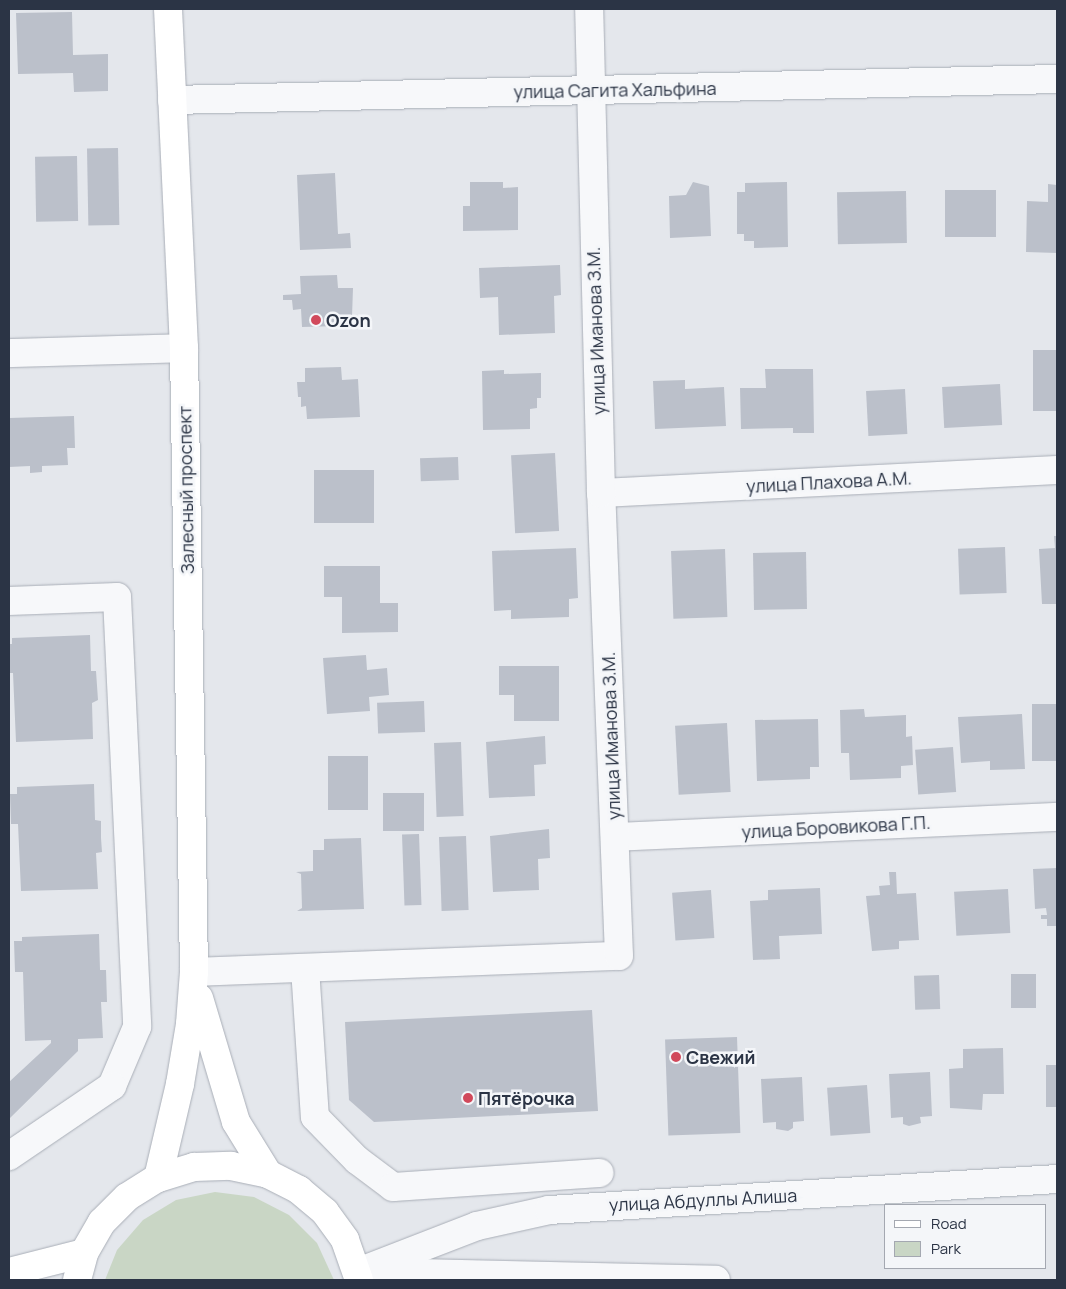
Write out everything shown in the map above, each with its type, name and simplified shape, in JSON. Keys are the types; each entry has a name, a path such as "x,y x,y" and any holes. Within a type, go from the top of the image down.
{"main road":[{"name":"Залесный проспект","path":"158,1178 182,1075 190,1024 194,972 184,348 168,9"},
{"name":"Залесный проспект","path":"194,972 204,1021 236,1122 268,1174"},
{"path":"77,1280 84,1253 102,1222 127,1197 158,1178 194,1167 232,1166 268,1174 299,1190 325,1212 345,1240 358,1276"},
{"path":"9,1272 84,1253"}],"street":[{"name":"улица Иманова З.М.","path":"194,972 619,956 601,493 589,9"},
{"name":"улица Сагита Хальфина","path":"172,100 1057,79"},
{"path":"9,353 184,348"},
{"name":"улица Плахова А.М.","path":"601,493 1057,470"},
{"path":"9,601 117,597 137,1027 112,1086 9,1156"},
{"name":"улица Боровикова Г.П.","path":"615,837 1057,817"},
{"path":"305,968 315,1117 357,1160 393,1187 600,1173"},
{"name":"улица Абдуллы Алиша","path":"358,1276 477,1226 548,1210 1057,1179"},
{"path":"358,1276 716,1280"}],"green space":[{"path":"215,1192 254,1197 289,1215 317,1243 334,1280 105,1280 117,1250 143,1220 176,1200"}],"building":[{"path":"72,12 73,55 108,54 108,91 74,92 73,73 18,74 16,13"},
{"path":"118,148 119,225 88,226 87,149"},
{"path":"77,156 78,221 36,222 35,157"},
{"path":"335,173 338,234 350,233 351,248 300,250 297,175"},
{"path":"470,182 503,182 503,188 518,187 518,230 463,231 463,206 470,206"},
{"path":"693,182 709,186 711,236 670,238 669,196 686,195"},
{"path":"787,182 788,247 754,248 754,241 744,241 744,234 737,234 737,192 745,192 745,183"},
{"path":"1048,184 1057,185 1057,253 1026,252 1027,201 1048,202"},
{"path":"945,190 996,190 996,237 945,237"},
{"path":"906,191 907,243 838,244 837,192"},
{"path":"560,265 561,295 554,296 555,333 499,335 498,297 480,298 479,268"},
{"path":"337,275 338,288 353,288 352,317 338,321 339,326 302,327 301,309 293,310 292,300 283,300 283,295 301,294 300,276"},
{"path":"1033,350 1057,350 1057,411 1033,411"},
{"path":"341,367 342,380 358,379 360,417 307,419 306,406 301,407 301,397 298,397 297,382 305,382 305,368"},
{"path":"765,369 813,369 814,433 793,433 793,428 741,429 740,388 766,388"},
{"path":"504,370 504,374 541,373 541,398 537,398 537,408 530,409 530,429 483,430 482,371"},
{"path":"685,380 685,389 724,387 726,426 655,429 653,381"},
{"path":"1000,384 1002,425 944,428 942,387"},
{"path":"905,389 907,434 868,436 866,391"},
{"path":"74,416 75,448 67,448 68,465 42,466 42,472 30,473 30,466 9,467 9,418"},
{"path":"555,453 559,531 515,533 511,455"},
{"path":"458,457 459,480 421,481 420,458"},
{"path":"314,470 374,470 374,523 314,523"},
{"path":"1054,536 1057,536 1057,604 1042,604 1039,549 1055,548"},
{"path":"1005,547 1007,593 960,595 958,549"},
{"path":"576,548 578,598 569,599 569,617 511,619 511,610 494,611 492,551"},
{"path":"725,549 727,617 673,619 671,551"},
{"path":"806,552 807,609 754,610 753,553"},
{"path":"324,566 380,566 380,603 398,603 398,632 342,633 342,597 324,597"},
{"path":"90,635 91,671 96,671 98,700 92,703 93,739 16,742 13,673 9,673 9,644 12,644 12,638"},
{"path":"366,655 367,670 387,668 389,695 369,697 370,711 327,714 323,658"},
{"path":"499,666 559,666 559,721 514,721 514,695 499,695"},
{"path":"424,701 425,732 378,734 377,703"},
{"path":"1032,704 1057,704 1057,761 1032,761"},
{"path":"864,709 865,717 906,715 906,737 912,736 913,765 901,766 901,778 850,780 849,753 841,753 840,710"},
{"path":"1022,714 1025,769 990,770 990,761 961,763 958,717"},
{"path":"818,719 819,767 810,767 810,779 757,781 755,720"},
{"path":"727,723 731,792 679,795 675,726"},
{"path":"545,736 546,764 534,765 535,796 489,798 486,742"},
{"path":"461,742 464,816 437,817 434,743"},
{"path":"953,747 956,792 918,795 915,750"},
{"path":"328,756 368,756 368,810 328,810"},
{"path":"94,784 95,820 101,821 102,852 96,853 98,889 21,891 18,824 11,824 10,794 17,794 17,787"},
{"path":"383,793 424,793 424,831 383,831"},
{"path":"549,829 550,858 538,859 539,890 493,892 490,836"},
{"path":"419,834 421,905 404,906 402,835"},
{"path":"466,836 469,910 442,911 439,837"},
{"path":"361,838 364,909 297,911 302,908 301,874 296,872 313,871 313,850 324,850 324,839"},
{"path":"1057,868 1057,926 1047,926 1047,919 1041,919 1041,915 1047,915 1046,908 1035,909 1033,869"},
{"path":"889,872 896,872 897,894 916,893 919,940 899,941 899,949 872,951 866,896 880,895 879,886 890,885"},
{"path":"820,888 822,934 779,936 780,959 753,960 750,901 768,900 768,890"},
{"path":"1008,889 1010,933 956,936 954,892"},
{"path":"711,890 714,938 675,941 672,893"},
{"path":"99,934 100,970 106,970 107,1002 101,1002 103,1038 78,1039 78,1051 9,1119 9,1082 51,1043 51,1040 25,1041 23,972 15,972 14,941 22,941 22,937"},
{"path":"1011,974 1036,974 1036,1008 1011,1008"},
{"path":"939,975 940,1009 915,1010 914,976"},
{"path":"592,1010 598,1111 374,1122 349,1100 345,1022"},
{"path":"737,1037 740,1133 668,1135 665,1040"},
{"path":"1003,1048 1004,1094 983,1094 982,1110 950,1108 949,1069 963,1068 963,1049"},
{"path":"1046,1065 1057,1065 1057,1107 1046,1107"},
{"path":"930,1072 932,1116 920,1117 921,1123 909,1126 903,1124 903,1117 891,1118 889,1074"},
{"path":"802,1077 804,1121 793,1122 793,1128 788,1131 776,1129 776,1122 763,1123 761,1079"},
{"path":"867,1085 870,1133 830,1136 827,1088"}],"place":[{"name":"Ozon","path":"316,320"},
{"name":"Свежий","path":"676,1057"},
{"name":"Пятёрочка","path":"468,1098"}]}
